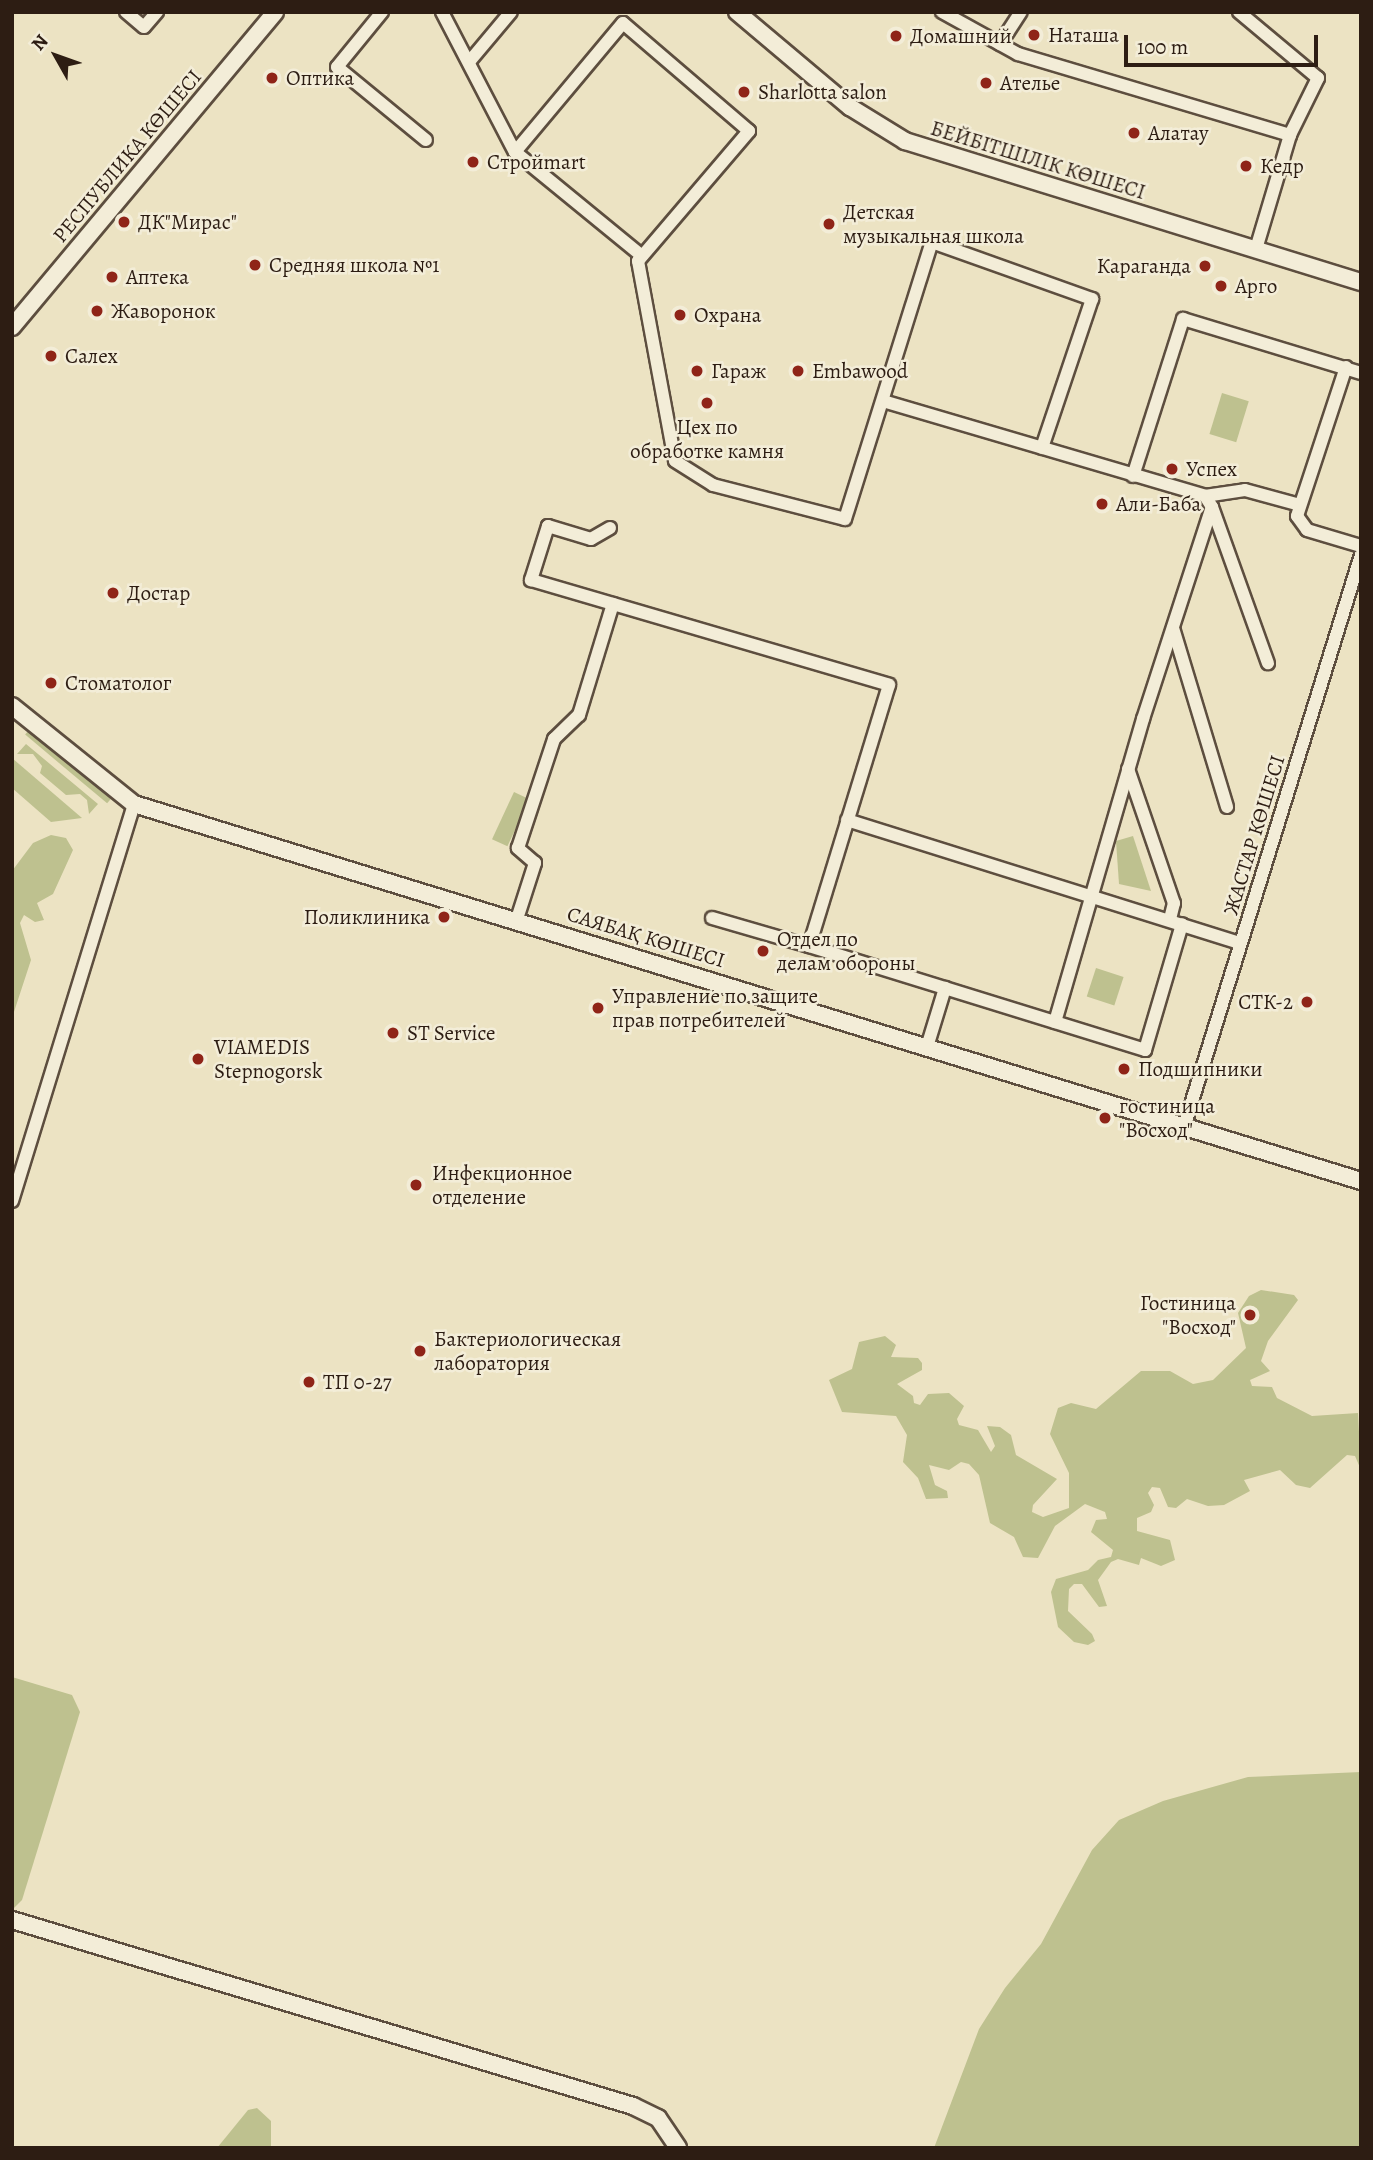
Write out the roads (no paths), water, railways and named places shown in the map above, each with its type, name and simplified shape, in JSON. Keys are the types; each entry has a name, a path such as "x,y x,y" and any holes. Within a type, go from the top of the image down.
{"street":[{"path":"126,12 144,27 157,12"},
{"name":"РЕСПУБЛИКА КӨШЕСІ","path":"12,327 275,12"},
{"path":"382,12 337,67 426,141"},
{"path":"442,12 515,152 642,256"},
{"path":"469,62 511,12"},
{"name":"БЕЙБІТШІЛІК КӨШЕСІ","path":"737,12 850,107 905,141 1361,282"},
{"path":"942,12 1018,54 1290,135"},
{"path":"1000,44 1021,12"},
{"path":"1239,12 1318,78 1290,135 1256,249"},
{"path":"515,152 623,23 749,131 638,261 675,461 713,485 845,519 932,242 1092,299 1042,449"},
{"path":"1133,476 1183,319 1361,373"},
{"path":"1346,367 1297,516 1307,530 1361,546"},
{"path":"883,401 1133,476 1208,502 1245,489 1300,505"},
{"path":"1055,1022 1208,502"},
{"path":"1208,502 1268,663"},
{"path":"610,528 591,539 548,526 531,580 889,685 809,946"},
{"name":"ЖАСТАР КӨШЕСІ","path":"1184,1127 1361,555"},
{"path":"517,919 535,863 518,848 554,739 579,715 613,604"},
{"path":"1173,627 1227,807"},
{"path":"12,706 134,804 12,1201"},
{"path":"712,918 1145,1051 1176,922 1174,904 1128,769"},
{"name":"САЯБАҚ КӨШЕСІ","path":"134,804 517,919 1361,1181"},
{"path":"847,820 1240,943"},
{"path":"927,1047 945,988"},
{"path":"12,1920 633,2106 658,2118 678,2148"}],"place":[{"name":"Наташа","path":"1034,35"},
{"name":"Домашний","path":"896,36"},
{"name":"Оптика","path":"272,78"},
{"name":"Ателье","path":"986,83"},
{"name":"Sharlotta salon","path":"744,92"},
{"name":"Алатау","path":"1134,133"},
{"name":"Стройmart","path":"473,162"},
{"name":"Кедр","path":"1246,166"},
{"name":"ДК\"Мирас\"","path":"124,222"},
{"name":"Детская музыкальная школа","path":"829,224"},
{"name":"Средняя школа №1","path":"255,265"},
{"name":"Караганда","path":"1205,266"},
{"name":"Аптека","path":"112,277"},
{"name":"Арго","path":"1221,286"},
{"name":"Жаворонок","path":"97,311"},
{"name":"Охрана","path":"680,315"},
{"name":"Салех","path":"51,356"},
{"name":"Гараж","path":"697,371"},
{"name":"Embawood","path":"798,371"},
{"name":"Цех по обработке камня","path":"707,403"},
{"name":"Успех","path":"1172,469"},
{"name":"Али-Баба","path":"1102,504"},
{"name":"Достар","path":"113,593"},
{"name":"Стоматолог","path":"51,683"},
{"name":"Поликлиника","path":"444,917"},
{"name":"Отдел по делам обороны","path":"763,951"},
{"name":"СТК-2","path":"1307,1002"},
{"name":"Управление по защите прав потребителей","path":"598,1008"},
{"name":"ST Service","path":"393,1033"},
{"name":"VIAMEDIS Stepnogorsk","path":"198,1059"},
{"name":"Подшипники","path":"1124,1069"},
{"name":"гостиница \"Восход\"","path":"1105,1118"},
{"name":"Инфекционное отделение","path":"416,1185"},
{"name":"Гостиница \"Восход\"","path":"1250,1315"},
{"name":"Бактериологическая лаборатория","path":"420,1351"},
{"name":"ТП 0-27","path":"309,1382"}]}
